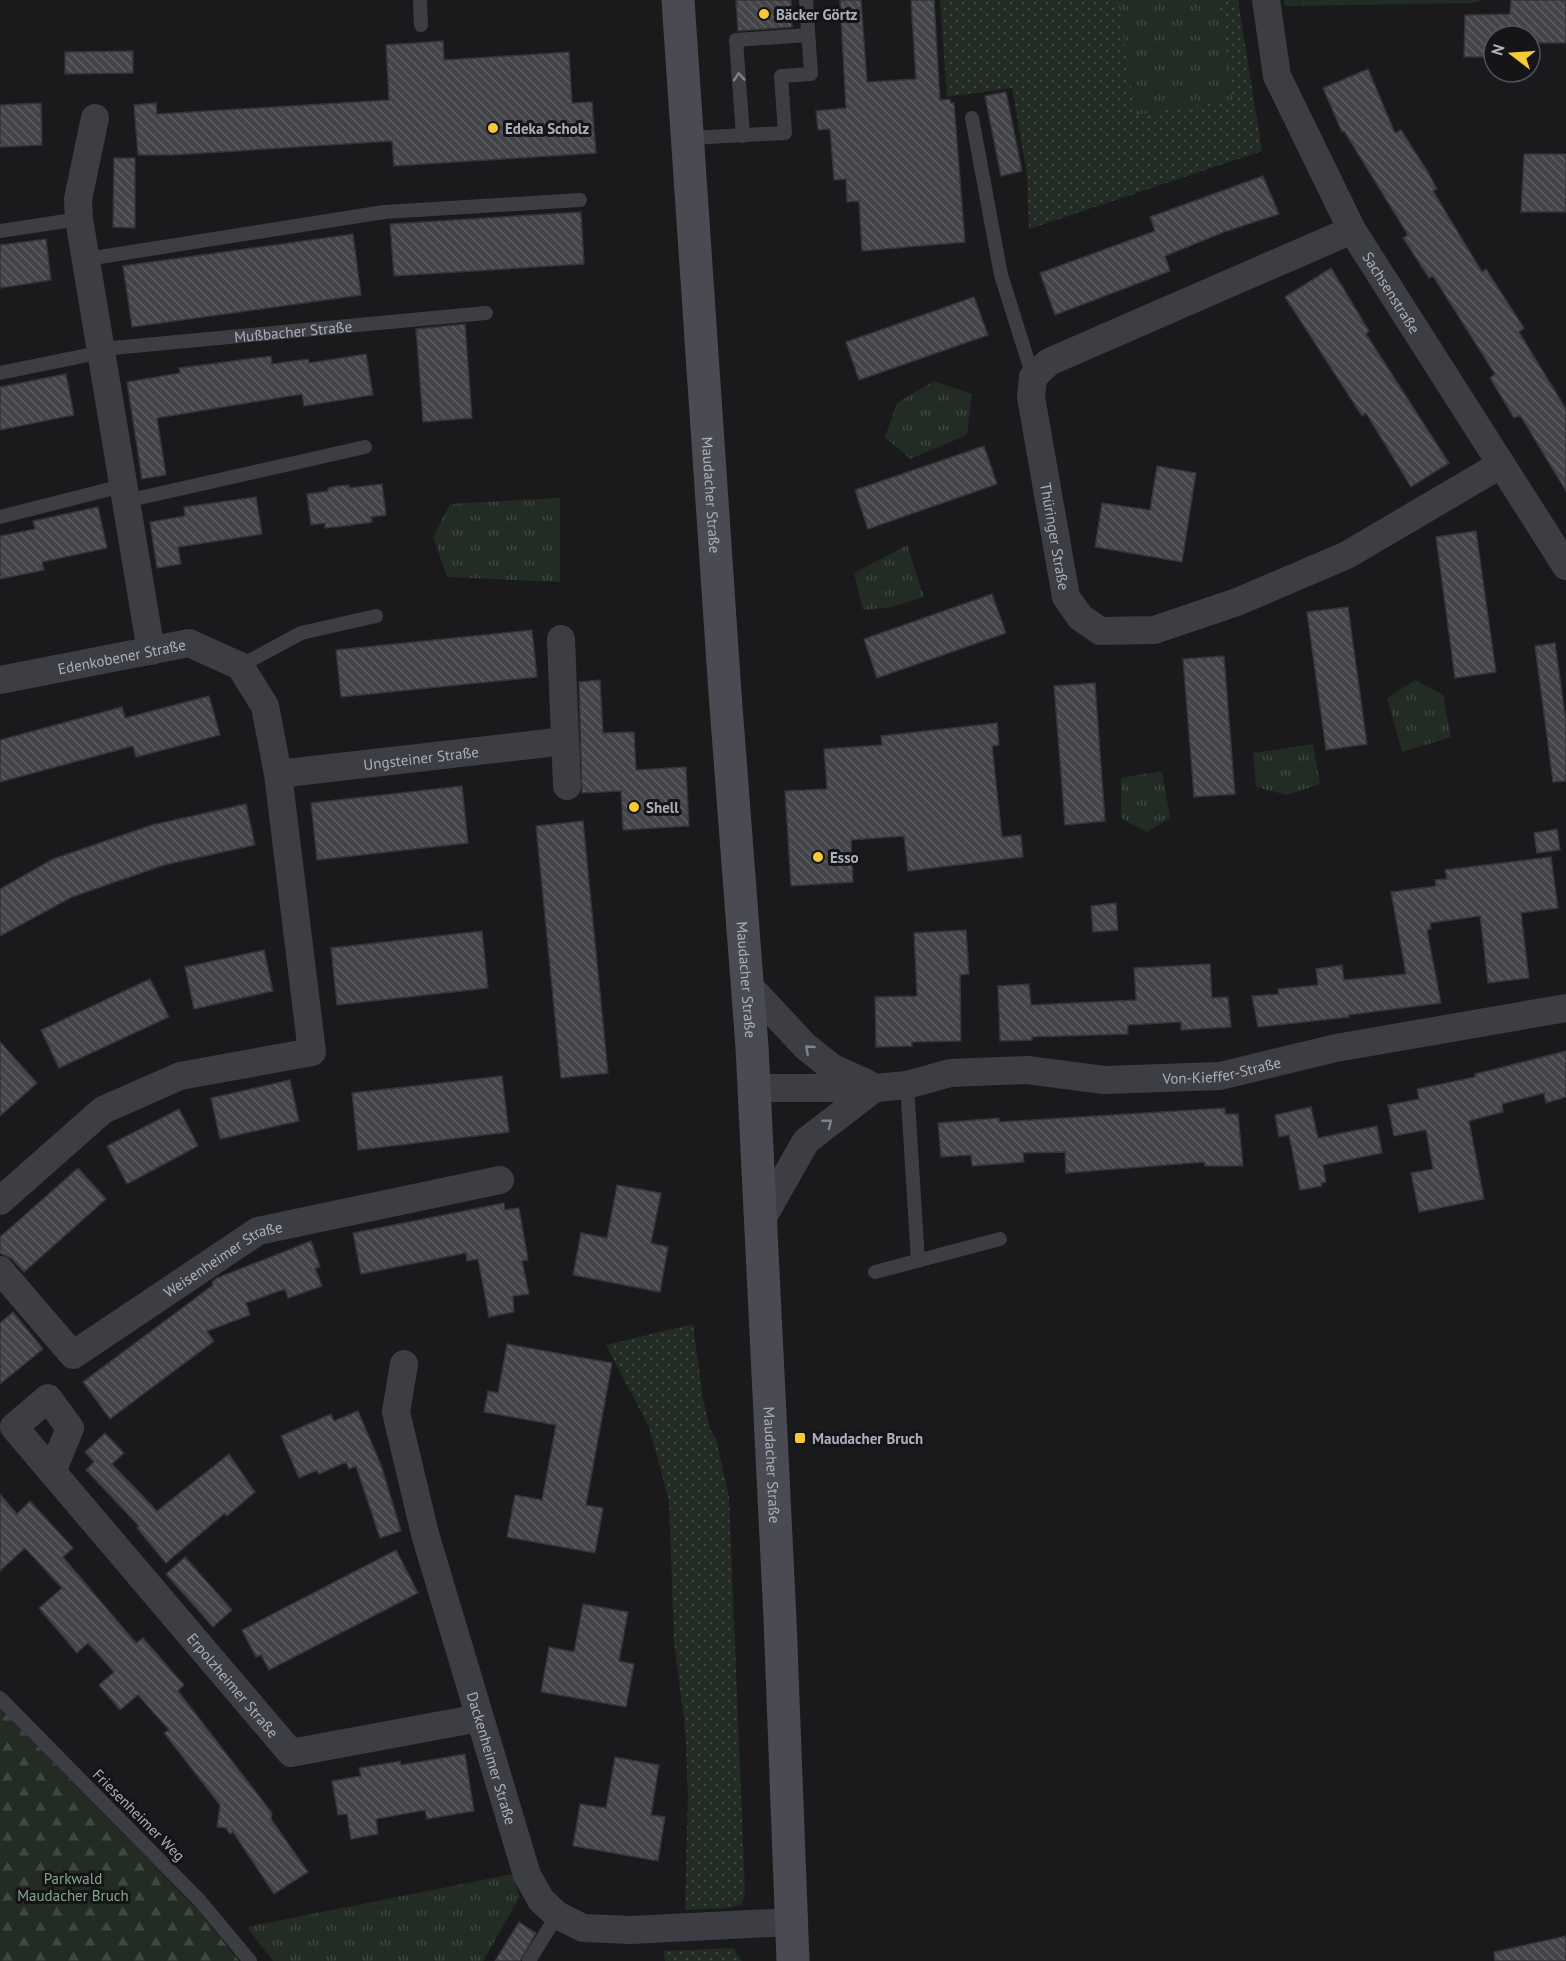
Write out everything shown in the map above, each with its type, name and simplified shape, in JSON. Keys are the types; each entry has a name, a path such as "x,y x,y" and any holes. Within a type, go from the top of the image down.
{"main road":[{"name":"Maudacher Straße","path":"678,0 725,693 748,985 780,1619 793,1961"}],"street":[{"name":"Sachsenstraße","path":"1266,0 1277,76 1352,230 1566,566"},
{"path":"95,118 78,199 79,219 151,651"},
{"path":"1033,377 1049,362 1352,230"},
{"name":"Thüringer Straße","path":"1033,377 1031,397 1066,597 1080,617 1100,631 1154,630 1237,602 1347,555 1500,465"},
{"path":"561,639 567,786"},
{"name":"Edenkobener Straße","path":"0,680 189,643 240,666"},
{"path":"0,1201 103,1110 180,1076 312,1052 278,774 265,706 240,666"},
{"name":"Ungsteiner Straße","path":"278,774 565,741"},
{"path":"748,985 805,1046 831,1067 876,1088 806,1141 759,1224"},
{"name":"Von-Kieffer-Straße","path":"754,1088 876,1088 907,1085 950,1072 1027,1070 1104,1080 1220,1076 1336,1048 1566,1008"},
{"name":"Weisenheimer Straße","path":"0,1270 73,1355 258,1231 500,1180"},
{"name":"Dackenheimer Straße","path":"404,1364 396,1413 425,1533 527,1875 541,1900 557,1915 583,1928 631,1930 791,1922"},
{"name":"Erpolzheimer Straße","path":"52,1472 291,1753 479,1718"}],"lane":[{"path":"420,0 421,25"},
{"path":"689,138 785,133 781,76 811,74 806,0"},
{"path":"743,136 736,40 808,35"},
{"path":"972,118 1001,276 1033,377"},
{"path":"87,260 384,212 580,200"},
{"path":"0,231 79,219"},
{"name":"Mußbacher Straße","path":"0,373 88,355 102,349 486,313"},
{"path":"0,517 365,447"},
{"path":"240,666 301,633 376,616"},
{"path":"907,1085 918,1261"},
{"path":"875,1272 1000,1239"},
{"name":"Friesenheimer Weg","path":"0,1698 200,1901 250,1961"},
{"path":"529,1961 557,1915"}],"green space":[{"path":"940,0 1238,0 1262,151 1029,229 1027,175 1012,88 947,97"},
{"path":"1118,0 1219,0 1233,100 1135,115"},
{"path":"1284,0 1482,0 1472,3 1285,6"},
{"path":"934,381 972,394 967,435 910,459 885,437 897,403"},
{"path":"560,498 560,582 447,577 433,537 450,504"},
{"path":"907,545 924,597 892,607 863,610 854,573"},
{"path":"1415,680 1443,695 1451,737 1402,752 1387,698"},
{"path":"1313,744 1320,784 1287,795 1256,787 1253,753"},
{"path":"1162,771 1170,818 1147,832 1121,818 1121,778"},
{"path":"693,1324 703,1399 710,1429 716,1439 729,1497 745,1892 742,1904 730,1908 685,1910 688,1794 685,1727 674,1642 669,1500 649,1427 606,1345"},
{"name":"Parkwald Maudacher Bruch","path":"0,1708 196,1908 239,1961 0,1961"},
{"path":"512,1874 520,1897 483,1961 273,1961 247,1927"},
{"path":"733,1948 742,1961 665,1961 664,1951"}],"building":[{"name":"Bäcker Görtz","path":"736,0 791,0 792,27 738,31"},
{"path":"840,0 861,0 867,82 916,79 911,0 934,0 940,100 950,99 951,103 954,103 965,242 862,251 859,201 847,202 846,179 834,180 830,129 818,130 816,111 846,108"},
{"path":"1511,0 1566,0 1566,43 1542,43 1542,24 1482,24 1482,57 1464,57 1465,15 1510,14"},
{"name":"Edeka Scholz","path":"443,41 444,60 569,52 572,103 592,102 596,153 394,166 392,141 173,155 138,155 134,105 156,103 157,114 389,100 386,45"},
{"path":"133,51 133,73 65,74 65,52"},
{"path":"1368,69 1395,133 1401,130 1426,169 1437,189 1433,191 1482,272 1486,269 1524,328 1519,332 1566,409 1566,491 1520,415 1514,418 1490,378 1495,374 1433,276 1429,278 1403,238 1408,235 1344,131 1342,132 1323,88"},
{"path":"1006,92 1022,171 1001,176 985,96"},
{"path":"41,103 42,145 0,147 0,105"},
{"path":"1524,154 1566,154 1566,212 1521,212"},
{"path":"114,158 135,158 135,228 113,227"},
{"path":"1263,176 1279,214 1224,232 1165,256 1170,271 1055,315 1040,273 1155,231 1150,217"},
{"path":"581,212 584,264 394,276 390,224"},
{"path":"353,234 361,295 132,327 123,266"},
{"path":"46,239 51,280 0,288 0,245"},
{"path":"1331,268 1369,331 1366,334 1449,463 1411,487 1366,413 1362,416 1285,297"},
{"path":"974,297 988,335 859,380 846,342"},
{"path":"465,324 472,418 423,422 416,329"},
{"path":"366,354 373,395 304,406 302,394 157,418 166,475 142,479 127,382 180,373 179,368 271,356 272,364 308,359 309,363"},
{"path":"66,374 74,415 0,430 0,387"},
{"path":"984,446 997,484 868,529 855,490"},
{"path":"1157,466 1196,473 1182,562 1095,547 1102,503 1150,510"},
{"path":"382,484 386,515 371,517 372,522 344,526 325,528 325,523 311,525 307,494 328,491 328,488 338,486 349,485 349,488"},
{"path":"256,497 262,534 178,547 181,564 157,568 150,522 185,516 184,507"},
{"path":"98,507 107,548 42,562 44,570 0,579 0,536 35,529 33,521"},
{"path":"1476,531 1496,672 1455,678 1436,537"},
{"path":"992,594 1006,633 877,678 864,639"},
{"path":"1348,607 1367,744 1326,750 1307,612"},
{"path":"532,630 537,677 341,697 336,650"},
{"path":"1555,643 1566,722 1566,781 1553,782 1535,646"},
{"path":"1224,656 1235,794 1194,797 1183,659"},
{"path":"600,680 603,733 634,732 636,770 686,767 689,826 623,830 621,791 582,793 579,682"},
{"path":"1095,683 1105,821 1065,825 1054,686"},
{"path":"209,696 220,735 136,757 133,746 0,782 0,740 122,707 125,718"},
{"path":"997,723 999,745 992,746 1002,837 1021,835 1023,857 908,871 904,836 851,840 853,882 791,886 785,791 827,789 824,749 882,745 881,736"},
{"path":"462,786 468,843 317,860 311,803"},
{"path":"246,804 255,845 164,865 72,897 0,936 0,889 53,859 152,825"},
{"path":"583,821 608,1073 561,1078 536,826"},
{"path":"1557,829 1560,850 1537,853 1534,833"},
{"path":"1551,857 1558,908 1521,913 1529,978 1488,983 1480,916 1430,923 1431,929 1427,930 1441,1003 1348,1015 1349,1017 1258,1027 1252,996 1279,994 1278,989 1318,985 1316,969 1342,965 1344,980 1406,974 1391,892 1436,886 1435,880 1447,879 1445,870"},
{"path":"1116,903 1118,930 1093,932 1091,906"},
{"path":"966,930 969,974 960,975 961,1041 912,1042 912,1046 876,1047 875,997 917,996 914,933"},
{"path":"482,931 488,988 337,1005 331,948"},
{"path":"264,950 273,991 194,1009 185,967"},
{"path":"1210,964 1212,998 1228,997 1231,1027 1181,1030 1181,1022 1128,1025 1128,1034 1032,1037 1032,1040 1000,1041 998,986 1029,984 1031,1005 1136,1000 1134,968"},
{"path":"150,979 169,1017 59,1068 41,1030"},
{"path":"0,1042 37,1083 0,1116"},
{"path":"1566,1051 1566,1097 1546,1103 1544,1093 1502,1104 1503,1112 1469,1121 1484,1199 1419,1212 1411,1173 1433,1169 1426,1130 1394,1136 1388,1105 1419,1099 1417,1089 1475,1077 1475,1074"},
{"path":"502,1076 509,1132 358,1150 352,1093"},
{"path":"290,1080 299,1121 220,1139 211,1098"},
{"path":"1311,1107 1318,1138 1377,1126 1382,1153 1323,1165 1326,1182 1321,1183 1322,1186 1300,1190 1289,1135 1279,1137 1275,1115"},
{"path":"1225,1108 1225,1114 1238,1114 1243,1166 1205,1166 1204,1162 1066,1173 1065,1152 1023,1153 1024,1162 972,1166 971,1155 941,1157 938,1123 999,1118 999,1122"},
{"path":"179,1109 198,1146 127,1184 107,1146"},
{"path":"78,1168 106,1199 24,1272 12,1259 0,1253 0,1237"},
{"path":"617,1185 661,1193 651,1243 668,1247 660,1292 573,1275 581,1233 607,1238"},
{"path":"504,1203 505,1210 519,1208 528,1260 522,1261 529,1294 513,1296 514,1312 489,1317 478,1259 467,1261 466,1253 361,1274 353,1233"},
{"path":"311,1241 320,1267 315,1268 322,1286 288,1298 285,1289 246,1303 250,1315 207,1331 214,1341 110,1419 83,1382 213,1285 212,1282 217,1278"},
{"path":"13,1312 43,1349 0,1384 0,1323"},
{"path":"507,1344 612,1363 586,1505 603,1508 595,1553 507,1537 515,1495 542,1500 556,1425 484,1412 488,1391 498,1393"},
{"path":"358,1411 381,1465 401,1531 380,1538 356,1466 349,1469 346,1462 319,1474 317,1470 299,1478 281,1436 331,1414 334,1421"},
{"path":"105,1433 124,1453 112,1464 157,1511 229,1454 255,1492 227,1516 225,1513 166,1563 137,1528 139,1526 86,1470 94,1462 85,1452"},
{"path":"0,1494 17,1514 30,1501 73,1548 63,1557 136,1643 143,1638 184,1685 178,1691 272,1813 271,1819 308,1872 274,1894 233,1832 230,1834 226,1828 217,1827 220,1805 164,1733 169,1730 138,1695 120,1710 99,1685 114,1672 88,1643 77,1653 39,1608 62,1588 25,1548 0,1571"},
{"path":"396,1550 418,1593 269,1670 261,1655 256,1657 242,1630"},
{"path":"185,1557 232,1610 213,1627 166,1574"},
{"path":"583,1604 628,1612 619,1661 634,1664 626,1707 541,1692 549,1647 574,1652"},
{"path":"465,1754 474,1811 427,1819 425,1810 376,1819 378,1834 351,1839 347,1814 338,1815 332,1781 361,1776 359,1768 400,1761 401,1765"},
{"path":"615,1757 659,1765 651,1815 665,1817 658,1861 573,1846 580,1804 606,1808"},
{"path":"519,1922 536,1933 520,1961 495,1961"},
{"path":"1566,1936 1566,1961 1495,1961 1494,1952"}],"place":[{"name":"Bäcker Görtz","path":"764,14"},
{"name":"Edeka Scholz","path":"493,128"},
{"name":"Shell","path":"634,807"},
{"name":"Esso","path":"818,857"},
{"name":"Maudacher Bruch","path":"800,1438"}]}
